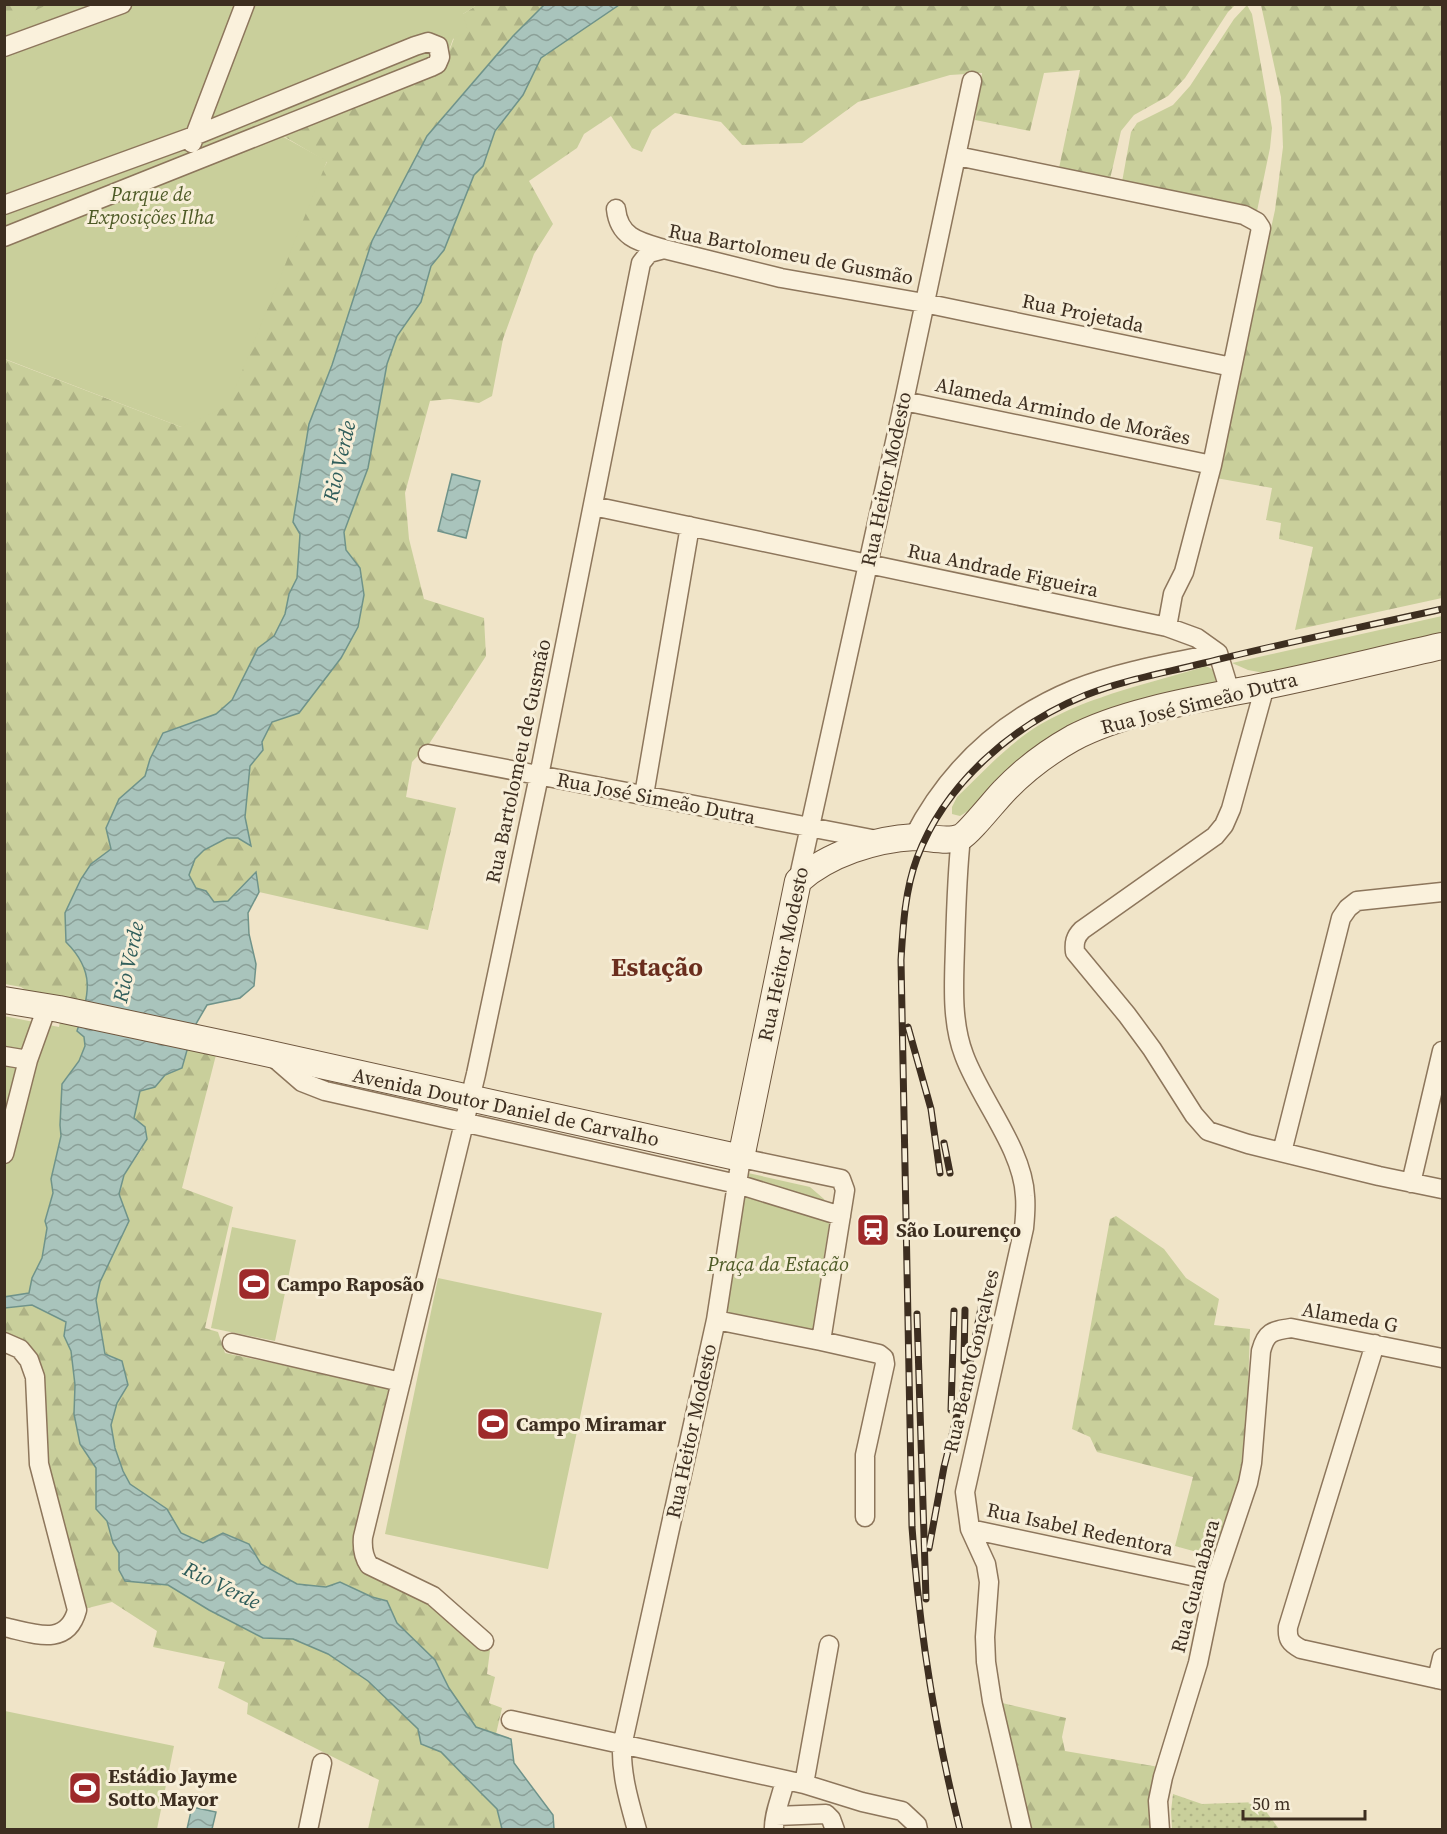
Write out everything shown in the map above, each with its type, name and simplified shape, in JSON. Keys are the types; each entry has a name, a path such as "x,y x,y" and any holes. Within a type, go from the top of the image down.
{"main road":[{"name":"Rua José Simeão Dutra","path":"798,881 811,869 844,853 885,841 913,837 946,839 961,837 1027,769 1072,739 1101,725 1230,692 1443,646"},
{"name":"Rua Heitor Modesto","path":"741,1158 798,881"},
{"name":"Avenida Doutor Daniel de Carvalho","path":"4,1000 53,1008 243,1048 467,1111 741,1158"}],"street":[{"path":"4,47 122,4"},
{"path":"188,163 194,136 245,4"},
{"path":"4,205 194,136 415,46 428,42 438,46 440,51 437,64 431,67 4,237"},
{"name":"Rua Heitor Modesto","path":"798,881 972,81"},
{"path":"957,156 1233,213 1252,218 1261,228 1212,465 1184,572 1173,594 1167,627"},
{"path":"616,209 618,221 633,240 664,249"},
{"name":"Rua Bartolomeu de Gusmão","path":"484,1641 433,1596 369,1565 364,1558 363,1537 467,1111 539,776 641,263 649,253 664,249 781,278 924,303"},
{"name":"Rua Projetada","path":"924,303 1232,367"},
{"name":"Alameda Armindo de Morães","path":"904,401 1212,465"},
{"name":"Rua Andrade Figueira","path":"593,506 1167,627 1197,638 1218,652"},
{"path":"644,795 690,526"},
{"path":"913,837 928,809 951,778 984,743 1010,723 1052,700 1077,689 1122,675 1218,652 1230,692"},
{"path":"1265,686 1233,801 1224,825 1215,836 1082,930 1074,945 1075,952 1152,1049 1194,1115 1208,1131 1248,1144 1443,1189"},
{"name":"Rua José Simeão Dutra","path":"428,754 885,841"},
{"name":"Rua Bento Gonçalves","path":"961,837 957,875 954,980 959,1035 964,1055 1015,1157 1022,1175 1026,1196 1024,1228 965,1492 970,1529 986,1564 989,1582 985,1637 986,1662 992,1701 1022,1830"},
{"path":"1282,1152 1341,918 1357,901 1443,892"},
{"path":"4,1154 28,1060 53,1008"},
{"path":"1411,1183 1443,1051"},
{"path":"4,1056 28,1060"},
{"path":"467,1111 841,1216"},
{"path":"741,1158 841,1179 845,1190 822,1341"},
{"name":"Rua Heitor Modesto","path":"637,1830 624,1781 621,1764 622,1746 716,1320 741,1158"},
{"path":"716,1320 822,1341 879,1354 884,1358 885,1364 865,1455 865,1517"},
{"name":"Alameda G","path":"1261,1351 1264,1339 1273,1331 1291,1328 1443,1358"},
{"path":"4,1342 20,1349 29,1360 35,1377 39,1464 77,1610 74,1622 59,1634 46,1636 4,1627"},
{"path":"232,1343 401,1382"},
{"path":"1375,1344 1287,1634 1293,1645 1301,1649 1440,1680 1443,1658"},
{"name":"Rua Guanabara","path":"1160,1830 1158,1801 1163,1777 1198,1663 1215,1581 1248,1483 1252,1462 1261,1351"},
{"name":"Rua Isabel Redentora","path":"970,1529 1215,1581"},
{"path":"804,1784 829,1645"},
{"path":"511,1720 804,1784 862,1802 902,1811 918,1825 918,1830"},
{"path":"308,1830 322,1763"},
{"path":"785,1780 775,1823 826,1814 831,1819 835,1830"}],"green space":[{"path":"5,4 49,4 49,5 5,25"},
{"name":"Parque de Exposições Ilha","path":"49,4 477,5 463,14 468,31 453,39 443,67 280,135 327,161 228,406 181,427 5,359 4,25"},
{"path":"477,5 544,5 513,36 446,113 332,365 309,424 297,578 289,594 285,614 274,636 258,648 232,700 216,714 163,733 150,759 145,776 119,799 106,828 112,849 91,864 66,942 79,958 86,972 85,1007 36,997 21,987 5,984 4,359 181,427 327,162 280,134 443,68 463,14"},
{"path":"619,5 1235,5 1228,12 1185,78 1168,96 1134,115 1121,131 1110,179 1059,168 1080,70 1044,73 1030,131 975,120 982,73 950,75 858,102 802,143 742,145 721,122 675,113 652,130 642,152 632,148 611,116 584,134 577,148 529,181 553,224 534,254 503,339 492,396 479,403 450,399 430,401 405,493 409,539 424,599 484,618 486,656 429,744 412,762 406,797 456,808 428,930 259,892 255,873 228,902 214,902 206,891 196,888 189,875 195,859 204,850 227,838 238,838 250,845 245,817 250,766 263,750 262,742 272,722 299,713 360,568 346,550 344,532 368,468 387,364 397,336 421,302 431,266 444,250 474,175 483,166 495,131 523,95 541,57"},
{"path":"1247,5 1252,14 1272,128 1257,211 1122,182 1131,132 1137,123 1173,105 1190,86 1234,19"},
{"path":"1261,5 1442,5 1442,598 1295,630 1313,547 1279,539 1281,523 1266,520 1272,488 1216,478 1275,210 1283,147 1281,97"},
{"path":"1442,616 1442,638 1307,667 1264,673 1248,670 1232,663"},
{"path":"1206,666 1218,672 1217,679 1212,685 1025,755 968,811 960,816 952,814 952,807 957,797 1007,749 1041,724 1101,697"},
{"path":"4,1016 59,1027 60,1022 78,1026 77,1031 84,1037 85,1046 79,1061 62,1084 61,1136 51,1179 53,1192 45,1220 47,1228 42,1258 32,1278 29,1293 5,1297"},
{"path":"187,1049 216,1055 182,1188 233,1207 205,1328 218,1332 225,1353 389,1387 355,1534 353,1547 356,1559 430,1600 490,1650 487,1674 495,1677 489,1703 502,1708 496,1734 476,1727 449,1688 435,1660 397,1623 387,1601 372,1597 340,1582 326,1587 297,1584 261,1564 249,1544 203,1543 181,1533 167,1509 130,1484 123,1471 111,1425 117,1403 128,1385 105,1354 96,1300 100,1282 129,1221 119,1194 124,1175 142,1149 145,1127 134,1118 140,1091 155,1087 165,1075 182,1068"},
{"name":"Praça da Estação","path":"748,1173 810,1187 824,1199 831,1212 812,1333 725,1316"},
{"path":"1116,1216 1164,1249 1186,1278 1219,1299 1214,1325 1250,1329 1246,1449 1241,1477 1215,1557 1175,1546 1193,1477 1097,1452 1090,1437 1072,1429 1110,1219"},
{"name":"Campo Raposão","path":"232,1227 296,1240 275,1341 211,1328"},
{"name":"Campo Miramar","path":"438,1278 602,1313 548,1569 385,1534"},
{"path":"32,1305 66,1322 64,1336 71,1351 75,1385 74,1414 80,1444 96,1468 96,1509 107,1521 113,1543 119,1553 119,1570 125,1581 168,1585 209,1610 263,1638 293,1639 328,1654 368,1681 418,1729 421,1744 441,1752 497,1809 502,1829 368,1829 379,1780 247,1714 248,1703 218,1688 225,1662 153,1647 157,1631 112,1602 84,1609 45,1465 36,1357 23,1341 5,1334 4,1308"},
{"path":"998,1702 1066,1718 1062,1737 1065,1751 1159,1767 1154,1829 1030,1829"},
{"name":"Estádio Jayme Sotto Mayor","path":"5,1711 174,1746 157,1829 5,1829"},
{"path":"1173,1794 1202,1804 1259,1802 1279,1829 1172,1829"}],"water":[{"name":"Rio Verde","path":"544,5 619,5 541,58 523,95 495,131 483,166 474,175 444,250 431,266 421,302 397,336 387,364 368,468 344,532 346,550 360,568 364,595 358,627 341,658 299,713 272,722 262,742 263,750 250,766 245,817 251,846 238,838 227,838 204,850 195,859 189,875 196,888 206,891 214,902 228,901 256,872 259,892 248,913 249,934 256,964 254,986 240,998 207,1005 193,1029 182,1068 165,1075 155,1087 140,1091 134,1118 145,1127 147,1139 124,1175 119,1194 129,1221 100,1282 96,1300 105,1354 122,1361 128,1385 117,1403 111,1425 115,1448 130,1484 167,1509 181,1533 203,1543 223,1533 249,1544 261,1564 297,1584 326,1587 340,1582 372,1597 387,1601 397,1623 435,1660 449,1688 476,1727 511,1739 514,1763 553,1815 554,1829 502,1829 497,1809 441,1752 421,1744 418,1729 368,1681 328,1654 293,1639 263,1638 209,1610 168,1585 125,1581 119,1570 119,1553 113,1543 107,1521 96,1509 96,1468 80,1444 74,1414 75,1385 71,1351 64,1336 66,1322 32,1305 5,1308 4,1297 29,1293 32,1278 42,1258 47,1228 45,1221 53,1193 51,1179 61,1136 62,1084 79,1061 85,1046 84,1037 77,1031 87,994 86,974 76,953 66,942 65,913 81,879 91,864 111,849 106,828 119,799 145,776 150,759 163,733 216,714 232,700 258,648 274,636 285,614 289,594 297,578 300,534 293,522 309,424 332,365 372,241 427,136 513,36"},
{"path":"452,474 480,481 466,538 438,531"},
{"path":"192,1807 216,1812 212,1829 187,1829"}],"railway":[{"path":"960,1830 929,1679 912,1527 901,960 907,895 917,858 929,831 945,805 985,760 1033,723 1086,695 1129,681 1442,609"},
{"path":"908,1027 931,1109 940,1173"},
{"path":"944,1143 950,1173"},
{"path":"929,1548 944,1467 971,1359 981,1308"},
{"path":"964,1361 965,1310"},
{"path":"951,1410 954,1311"},
{"path":"917,1314 926,1599"}],"place":[{"name":"São Lourenço","path":"873,1230"},
{"name":"Campo Raposão","path":"254,1284"},
{"name":"Campo Miramar","path":"493,1424"},
{"name":"Estádio Jayme Sotto Mayor","path":"85,1788"}],"district":[{"name":"Estação","path":"657,967"}]}
